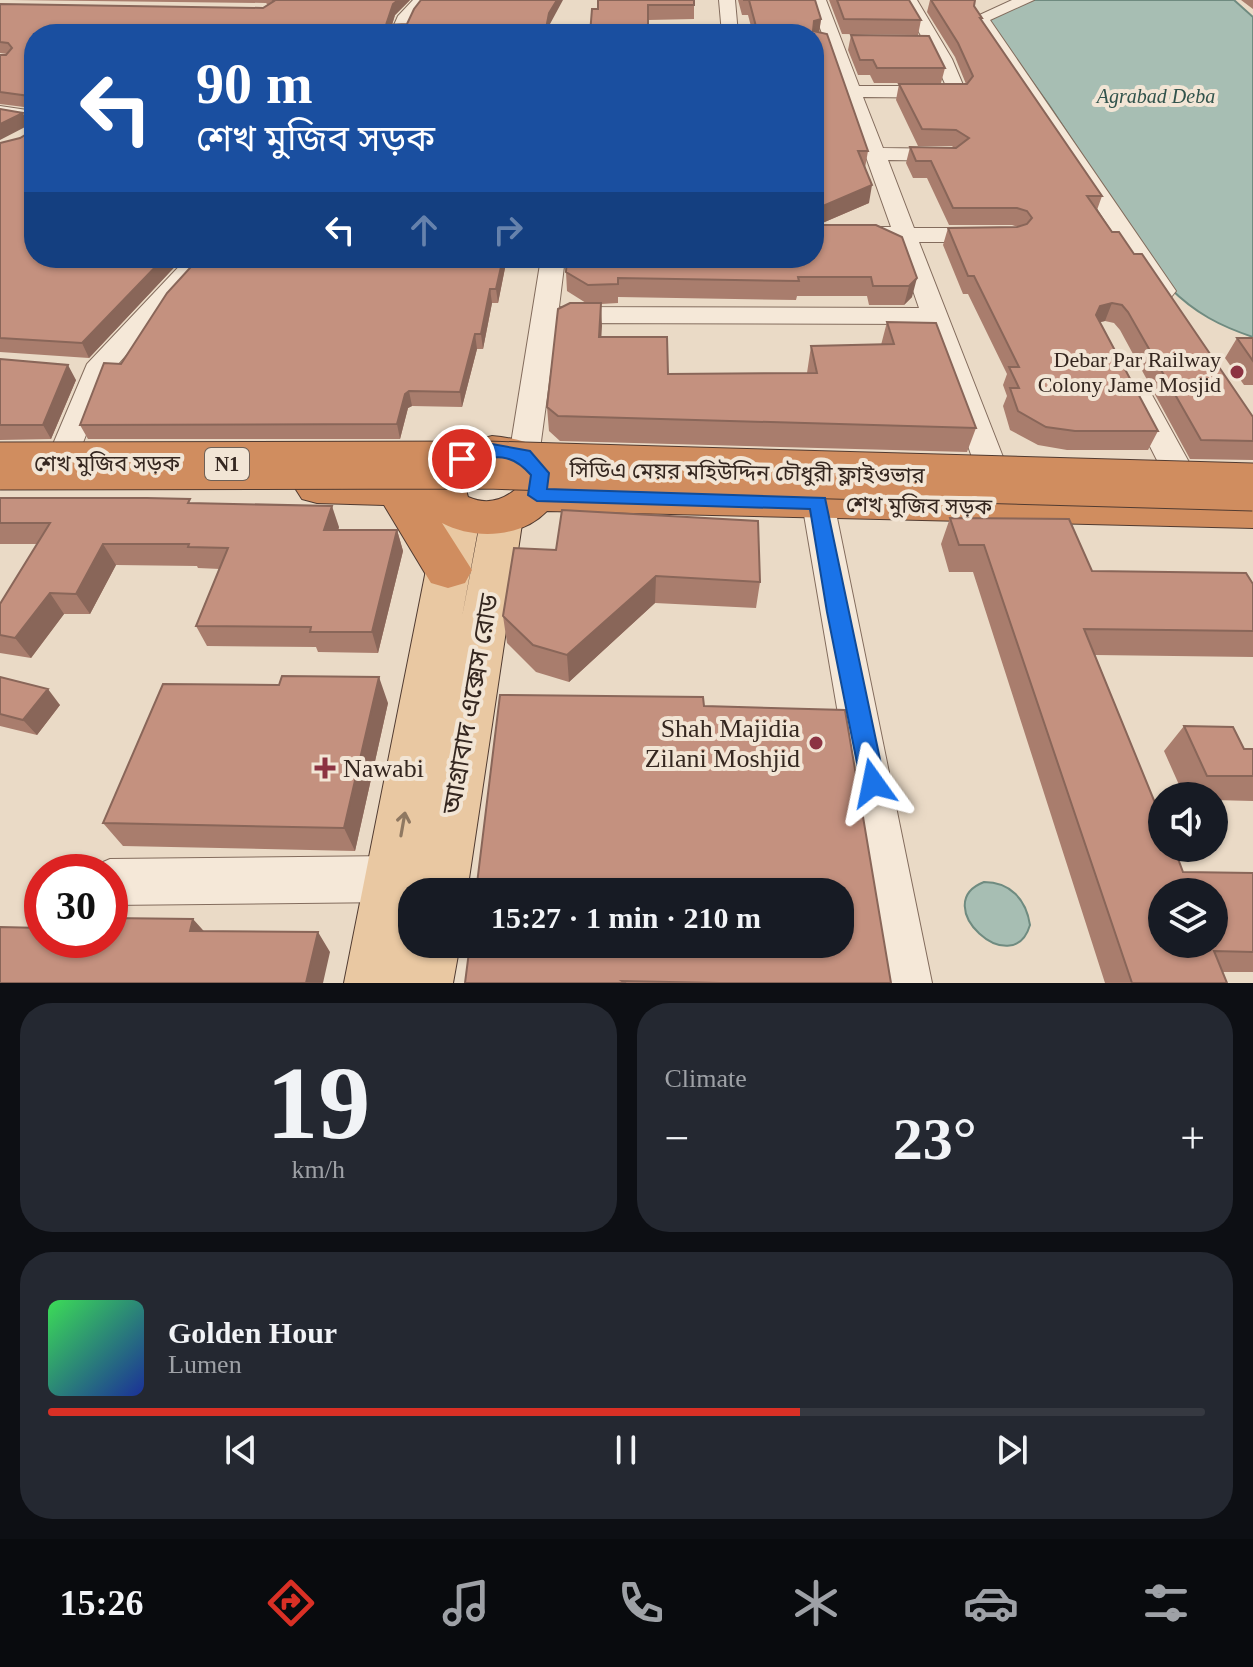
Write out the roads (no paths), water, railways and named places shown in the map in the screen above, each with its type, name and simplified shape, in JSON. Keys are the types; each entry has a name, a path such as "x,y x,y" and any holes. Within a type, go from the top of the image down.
{"highway":[{"name":"শেখ মুজিব সড়ক","path":"0,464 61,463 495,482 818,503 1253,512"},
{"name":"সিডিএ মেয়র মহিউদ্দিন চৌধুরী ফ্লাইওভার","path":"0,464 486,465 1253,486"},
{"name":"শেখ মুজিব সড়ক","path":"0,485 397,489 495,482 996,480 1253,486"},
{"path":"0,485 366,481 828,496 1253,503"},
{"path":"397,489 448,570"}],"main road":[{"name":"আগ্রাবাদ এক্সেস রোড","path":"417,878 448,570 495,482"},
{"name":"আগ্রাবাদ এক্সেস রোড","path":"418,878 495,482"},
{"name":"আগ্রাবাদ এক্সেস রোড","path":"374,983 398,928"},
{"path":"423,983 427,958"}],"street":[{"path":"402,24 421,0"},
{"path":"727,0 729,24"},
{"path":"818,0 996,480"},
{"path":"1026,0 981,5 981,18 1175,309"},
{"path":"852,91 957,92 927,43 915,3"},
{"path":"0,112 24,116"},
{"path":"875,154 952,155"},
{"path":"824,234 1011,235"},
{"path":"61,463 83,368 189,268"},
{"path":"495,482 536,268"},
{"path":"495,482 544,315 551,268"},
{"path":"544,315 934,316"},
{"path":"1126,373 1185,484"},
{"path":"818,503 837,612 885,840 908,983"},
{"path":"128,882 398,886"}],"water":[{"name":"Agrabad Deba","path":"1030,0 1234,0 1253,17 1253,337 1208,318 1170,288 1049,105 988,21 988,17"},
{"path":"984,882 1002,885 1021,900 1030,925 1021,941 1008,946 993,943 979,934 969,921 965,906 969,893"}],"place":[{"name":"Debar Par Railway Colony Jame Mosjid","path":"1237,372"},
{"name":"Shah Majidia Zilani Moshjid","path":"816,743"},
{"name":"Nawabi","path":"325,768"}]}
